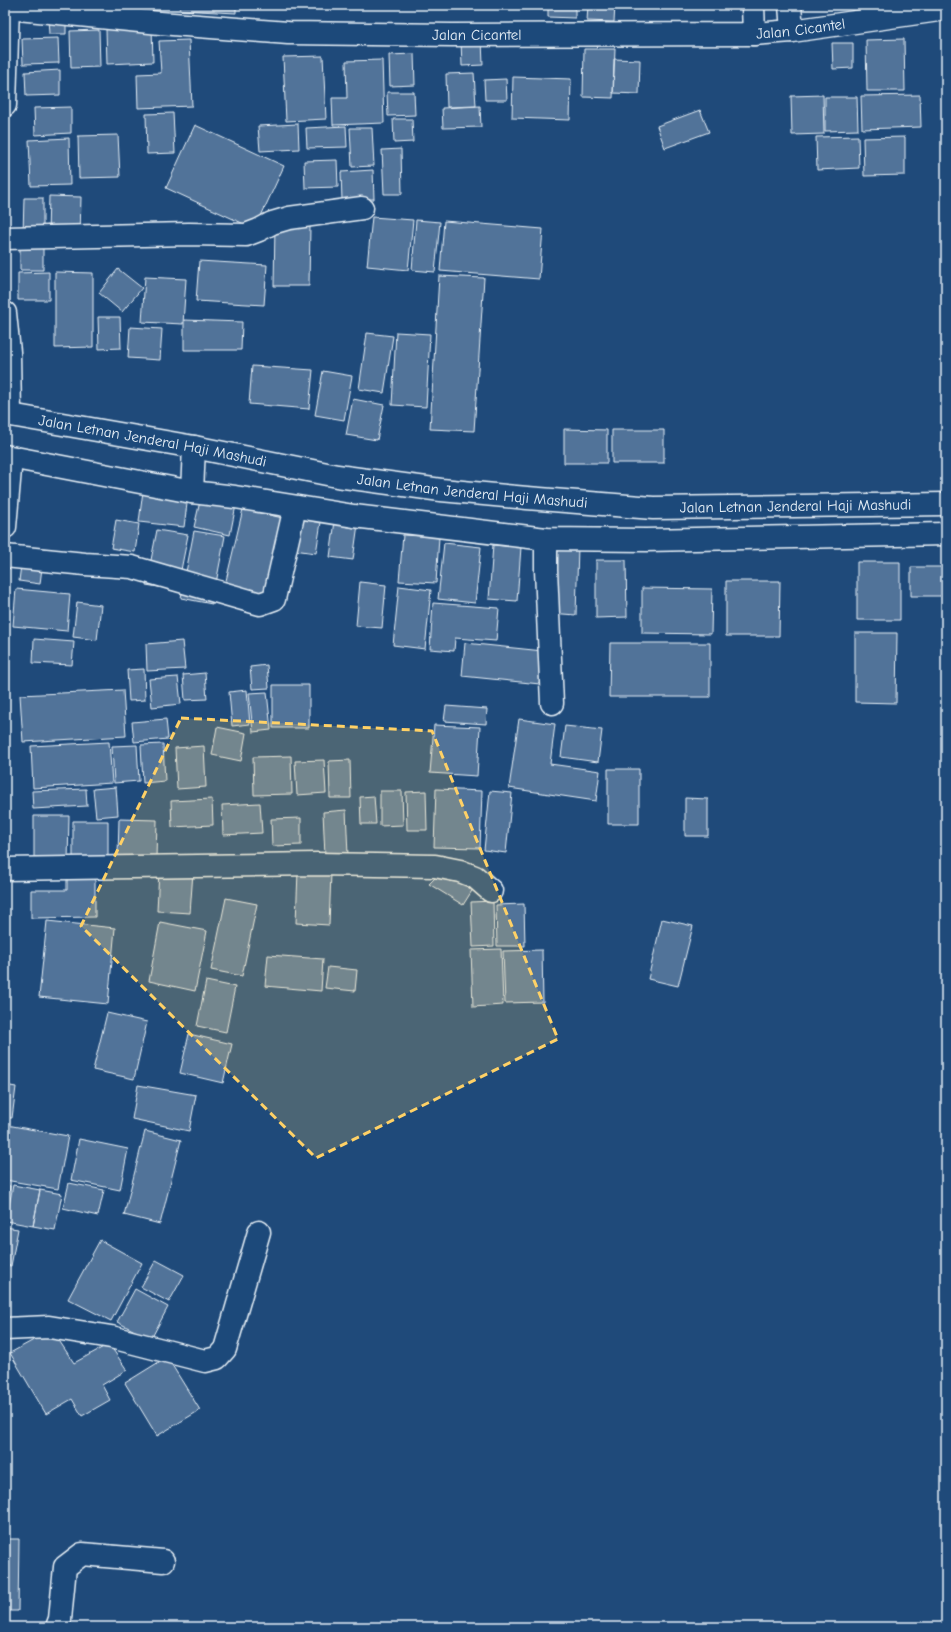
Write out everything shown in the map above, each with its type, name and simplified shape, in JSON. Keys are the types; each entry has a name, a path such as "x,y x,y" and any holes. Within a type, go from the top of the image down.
{"street":[{"path":"753,5 754,34"},
{"path":"790,5 792,31"},
{"path":"5,106 8,6"},
{"name":"Jalan Cicantel","path":"8,6 160,23 288,33 452,35 754,34 792,31 946,9"},
{"path":"5,238 189,234 246,235 272,223 289,218 362,208"},
{"path":"5,313 9,352 7,414"},
{"name":"Jalan Letnan Jenderal Haji Mashudi","path":"7,414 194,447 227,455 352,478 449,491 653,508 946,504"},
{"path":"192,492 194,447"},
{"path":"5,526 8,457"},
{"name":"Jalan Letnan Jenderal Haji Mashudi","path":"8,457 192,492 235,497 354,516 546,539 646,540 946,534"},
{"path":"5,556 132,567 260,604 274,599 295,506"},
{"path":"546,539 552,703"},
{"path":"5,869 316,864 435,866 460,871 475,877 491,891"},
{"path":"5,1329 49,1327 111,1337 205,1361 217,1358 225,1349 259,1232"},
{"path":"57,1627 60,1619 65,1567 82,1554 163,1561"}],"highlighted area":[{"path":"181,718 432,731 558,1039 316,1158 81,926"}],"building":[{"path":"180,5 236,5 236,13 180,10"},
{"path":"548,5 575,5 575,18 548,17"},
{"path":"588,5 615,5 614,22 587,21"},
{"path":"66,18 66,34 49,34 48,19"},
{"path":"152,27 153,62 107,64 106,29"},
{"path":"99,30 100,67 71,68 70,31"},
{"path":"58,38 59,63 23,64 22,39"},
{"path":"904,39 905,91 867,91 866,40"},
{"path":"189,40 192,106 138,108 137,74 161,73 159,41"},
{"path":"482,40 483,65 462,66 461,41"},
{"path":"832,43 853,43 853,68 833,69"},
{"path":"584,49 615,49 613,98 583,97"},
{"path":"414,54 415,85 390,86 389,55"},
{"path":"323,56 326,119 286,121 283,57"},
{"path":"614,59 640,60 639,94 613,93"},
{"path":"382,60 384,123 333,125 332,98 347,98 346,61"},
{"path":"60,70 60,95 26,96 25,72"},
{"path":"474,73 476,106 447,107 446,74"},
{"path":"513,77 571,79 570,120 512,118"},
{"path":"506,79 507,100 485,100 484,80"},
{"path":"387,92 414,92 415,115 388,116"},
{"path":"823,95 824,134 792,135 791,96"},
{"path":"920,95 921,127 862,129 861,96"},
{"path":"825,97 857,97 858,130 825,131"},
{"path":"480,106 481,127 443,128 442,108"},
{"path":"71,107 71,133 35,135 34,108"},
{"path":"700,110 709,132 665,148 657,126"},
{"path":"173,113 175,153 147,154 146,114"},
{"path":"393,119 412,119 413,142 394,143"},
{"path":"298,124 299,149 260,151 258,126"},
{"path":"195,125 284,166 255,229 166,188"},
{"path":"346,126 347,147 307,148 306,128"},
{"path":"350,128 372,128 374,166 352,167"},
{"path":"118,135 120,177 79,178 78,136"},
{"path":"858,136 859,168 817,170 816,137"},
{"path":"905,137 905,175 864,176 863,138"},
{"path":"69,138 70,185 31,186 29,140"},
{"path":"401,149 402,194 384,194 382,150"},
{"path":"337,160 338,187 305,188 304,161"},
{"path":"373,170 374,199 342,200 341,172"},
{"path":"49,196 81,197 80,235 48,234"},
{"path":"24,198 43,198 43,234 23,234"},
{"path":"372,217 413,220 408,270 367,266"},
{"path":"416,220 440,222 435,272 412,270"},
{"path":"444,221 543,229 539,279 440,271"},
{"path":"275,226 310,226 309,286 274,286"},
{"path":"20,240 43,240 43,270 20,270"},
{"path":"199,261 267,265 264,305 196,301"},
{"path":"118,269 142,288 122,312 99,293"},
{"path":"49,272 49,300 18,300 18,273"},
{"path":"55,272 93,273 93,347 55,348"},
{"path":"439,276 484,278 474,431 430,429"},
{"path":"145,277 186,279 183,324 142,322"},
{"path":"98,317 120,317 121,348 99,349"},
{"path":"184,320 242,322 241,350 184,350"},
{"path":"130,327 162,329 160,360 128,358"},
{"path":"396,332 430,334 426,407 392,405"},
{"path":"367,333 393,336 384,393 359,389"},
{"path":"252,366 313,370 309,409 249,404"},
{"path":"323,371 352,376 344,420 315,415"},
{"path":"353,399 384,405 377,440 346,435"},
{"path":"564,429 607,430 607,463 564,463"},
{"path":"612,430 664,430 664,463 612,463"},
{"path":"143,491 188,496 184,527 139,522"},
{"path":"201,497 236,505 230,535 194,527"},
{"path":"243,509 287,519 269,595 225,585"},
{"path":"300,513 322,516 316,553 294,550"},
{"path":"116,520 139,524 135,552 111,548"},
{"path":"335,521 358,524 353,560 330,557"},
{"path":"157,530 188,535 177,590 146,585"},
{"path":"194,531 225,536 212,604 181,598"},
{"path":"403,535 439,537 436,583 399,581"},
{"path":"444,543 481,547 475,603 438,599"},
{"path":"547,544 578,546 576,615 550,613"},
{"path":"493,545 521,547 517,601 489,599"},
{"path":"23,549 44,551 40,584 19,581"},
{"path":"596,560 626,560 627,617 596,618"},
{"path":"857,562 900,562 900,620 857,620"},
{"path":"911,567 946,567 946,596 911,596"},
{"path":"726,581 780,581 779,636 726,636"},
{"path":"360,582 386,585 382,628 356,626"},
{"path":"399,586 431,590 425,649 393,645"},
{"path":"642,588 712,589 711,634 642,633"},
{"path":"16,589 70,594 67,631 13,626"},
{"path":"77,602 101,605 97,640 73,637"},
{"path":"433,603 499,608 496,641 455,638 454,651 430,649"},
{"path":"855,633 897,633 896,703 855,702"},
{"path":"34,639 74,642 72,665 33,663"},
{"path":"182,641 185,669 147,671 146,644"},
{"path":"465,643 543,651 540,684 462,676"},
{"path":"610,643 710,643 710,697 609,697"},
{"path":"267,665 269,688 252,689 250,667"},
{"path":"144,669 145,700 129,701 127,670"},
{"path":"205,673 207,699 185,700 183,675"},
{"path":"178,677 181,704 152,707 149,679"},
{"path":"273,685 309,685 309,728 273,728"},
{"path":"123,690 126,736 23,742 20,695"},
{"path":"247,690 250,724 232,726 229,692"},
{"path":"267,692 271,730 253,732 249,693"},
{"path":"446,706 487,709 486,724 444,721"},
{"path":"166,719 168,739 134,742 132,722"},
{"path":"519,719 555,724 550,764 600,771 596,801 509,788"},
{"path":"434,725 480,727 477,776 430,773"},
{"path":"565,726 602,730 598,762 561,757"},
{"path":"217,727 246,733 241,761 212,755"},
{"path":"109,742 112,783 33,788 31,746"},
{"path":"163,744 165,781 143,783 141,745"},
{"path":"137,745 139,781 114,783 112,746"},
{"path":"204,746 206,787 177,789 175,748"},
{"path":"291,756 292,794 254,795 253,757"},
{"path":"324,760 326,793 297,795 295,761"},
{"path":"350,760 351,798 330,798 329,761"},
{"path":"608,769 639,769 639,824 608,824"},
{"path":"116,787 118,815 96,817 93,789"},
{"path":"86,789 87,806 33,809 32,791"},
{"path":"436,789 482,791 480,848 434,847"},
{"path":"380,791 402,791 403,825 380,826"},
{"path":"426,791 427,830 407,830 406,792"},
{"path":"490,791 512,793 506,853 484,850"},
{"path":"374,796 376,824 361,824 360,797"},
{"path":"685,798 708,799 708,836 685,836"},
{"path":"212,799 213,825 172,827 171,801"},
{"path":"260,803 262,833 223,835 222,805"},
{"path":"346,810 348,855 325,856 323,812"},
{"path":"34,816 69,816 68,862 34,862"},
{"path":"301,818 301,845 272,846 271,819"},
{"path":"119,819 157,820 156,858 118,857"},
{"path":"73,821 108,821 108,861 73,861"},
{"path":"444,869 478,881 463,905 429,884"},
{"path":"159,870 193,872 190,913 157,911"},
{"path":"298,871 331,873 329,925 296,923"},
{"path":"67,875 95,875 95,917 31,918 31,890 67,890"},
{"path":"226,898 257,904 242,976 211,970"},
{"path":"493,901 494,946 473,947 471,902"},
{"path":"524,904 525,946 497,946 496,905"},
{"path":"662,919 693,926 678,986 648,979"},
{"path":"47,921 115,928 108,1004 39,997"},
{"path":"160,922 207,931 195,991 149,981"},
{"path":"501,949 503,1005 473,1007 471,950"},
{"path":"542,950 543,1002 505,1003 503,951"},
{"path":"268,955 323,959 321,991 265,986"},
{"path":"328,967 357,970 355,991 325,988"},
{"path":"206,981 235,987 226,1032 197,1026"},
{"path":"107,1013 147,1022 134,1079 93,1070"},
{"path":"189,1034 232,1044 223,1083 180,1073"},
{"path":"5,1085 16,1087 12,1118 5,1118"},
{"path":"138,1085 196,1095 189,1131 132,1119"},
{"path":"7,1125 68,1136 58,1189 5,1180 5,1134"},
{"path":"145,1131 181,1140 160,1224 124,1215"},
{"path":"79,1139 128,1149 120,1190 71,1180"},
{"path":"69,1183 104,1190 98,1216 63,1208"},
{"path":"5,1185 10,1186 5,1218"},
{"path":"13,1185 40,1190 33,1226 6,1221"},
{"path":"40,1190 62,1194 55,1230 33,1226"},
{"path":"5,1227 18,1229 11,1266 5,1265"},
{"path":"100,1240 142,1263 111,1321 68,1299"},
{"path":"156,1260 184,1275 169,1302 141,1287"},
{"path":"135,1289 168,1307 151,1339 117,1322"},
{"path":"52,1330 74,1363 109,1344 127,1370 102,1385 110,1400 82,1416 72,1399 46,1414 10,1353"},
{"path":"167,1357 200,1410 157,1436 125,1383"},
{"path":"5,1539 19,1539 18,1611 5,1611"}]}
